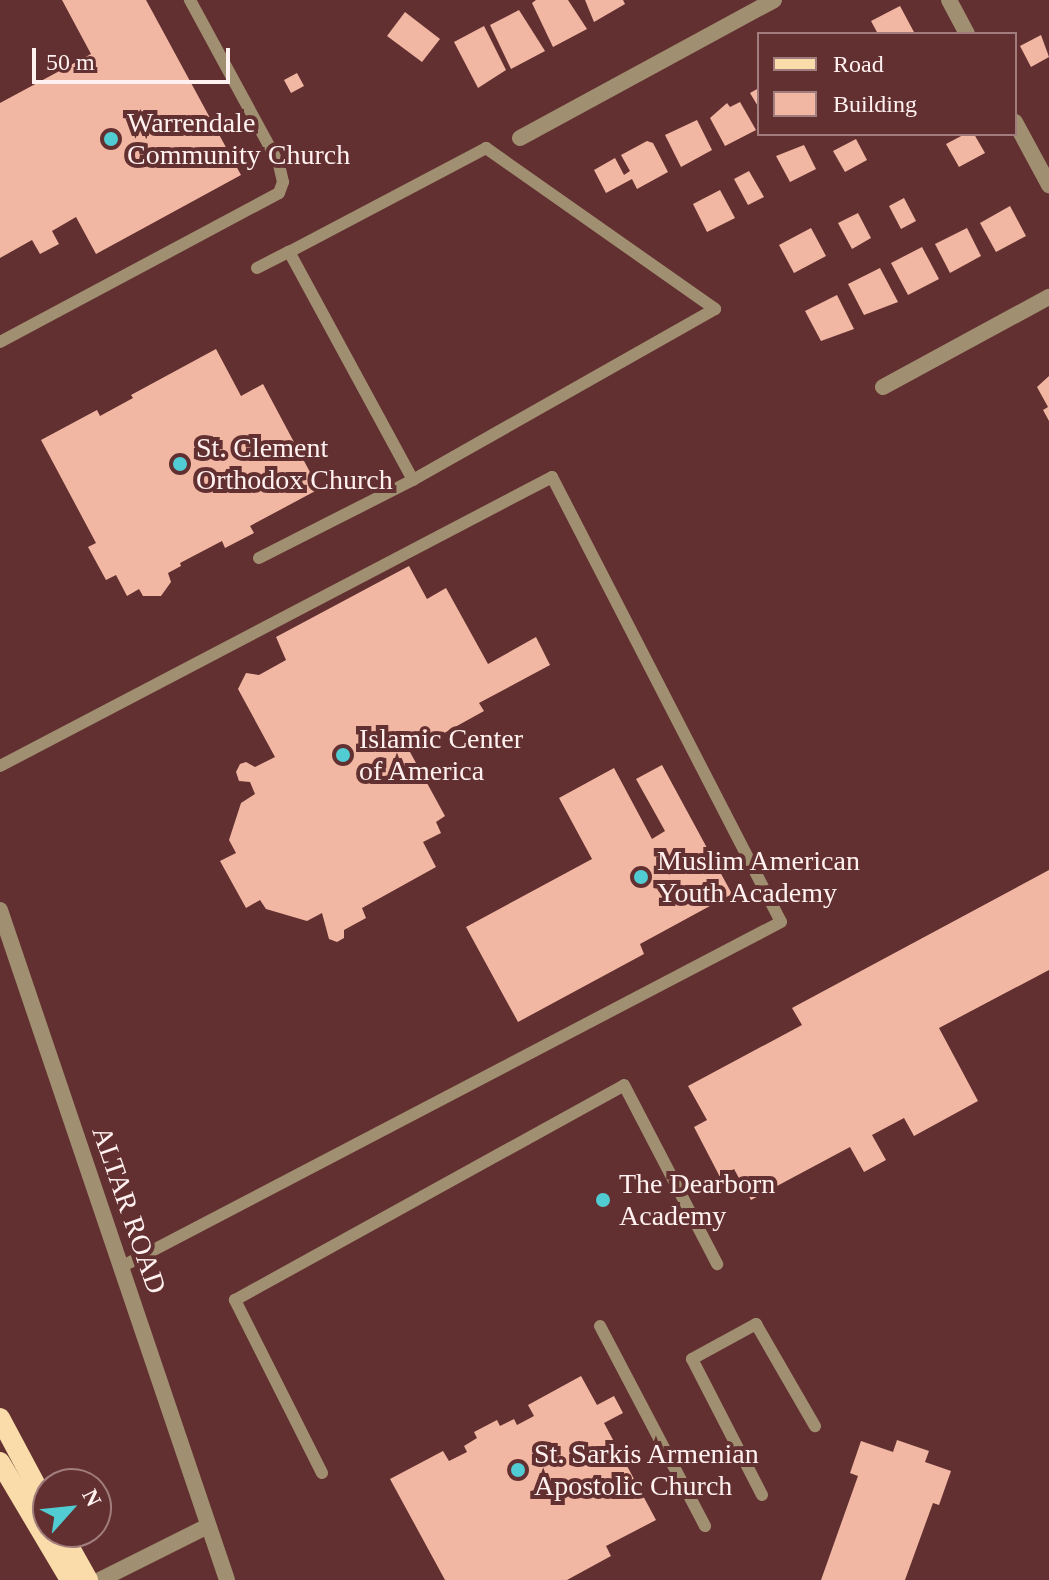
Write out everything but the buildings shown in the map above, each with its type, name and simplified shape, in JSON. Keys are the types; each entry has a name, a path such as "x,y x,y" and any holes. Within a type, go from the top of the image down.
{"main road":[{"path":"0,1418 32,1478"},
{"path":"0,1462 70,1580"},
{"path":"70,1548 88,1580"}],"street":[{"path":"520,138 774,0"},
{"path":"949,0 966,32"},
{"path":"1017,126 1049,185"},
{"path":"883,387 1049,297"},
{"name":"ALTAR ROAD","path":"0,910 227,1580"},
{"path":"100,1580 208,1526"}],"lane":[{"path":"0,342 279,193 283,182 279,164 190,0"},
{"path":"257,268 486,148 715,309 413,480 259,558"},
{"path":"289,252 413,480"},
{"path":"0,766 552,477 781,922 121,1267"},
{"path":"322,1473 235,1300 624,1085 717,1264"},
{"path":"762,1495 692,1359 756,1324 815,1426"},
{"path":"600,1326 705,1526"}],"place":[{"name":"Warrendale Community Church","path":"111,139"},
{"name":"St. Clement Orthodox Church","path":"180,464"},
{"name":"Islamic Center of America","path":"343,755"},
{"name":"Muslim American Youth Academy","path":"641,877"},
{"name":"The Dearborn Academy","path":"603,1200"},
{"name":"St. Sarkis Armenian Apostolic Church","path":"518,1470"}]}
